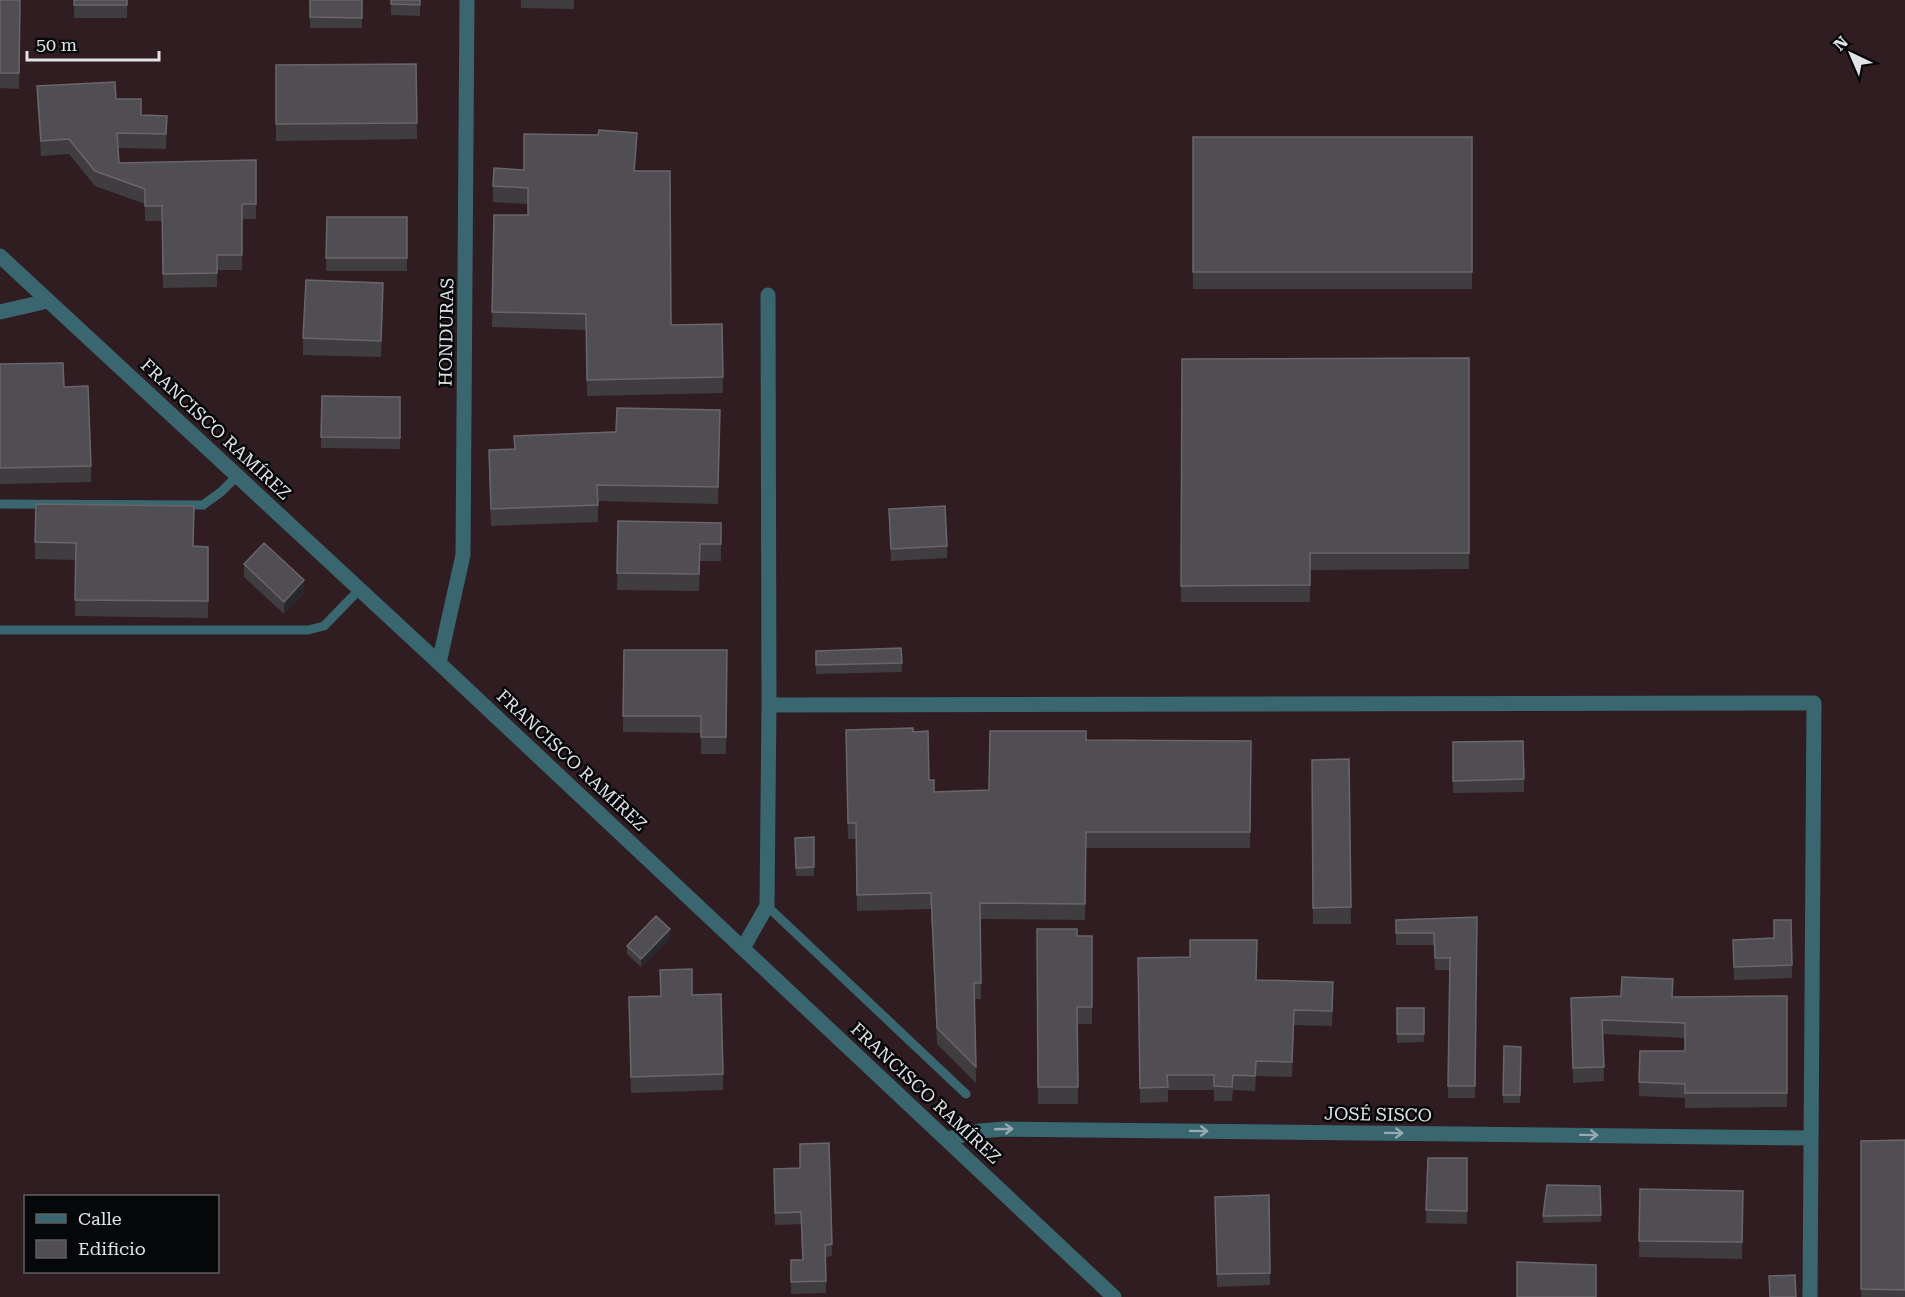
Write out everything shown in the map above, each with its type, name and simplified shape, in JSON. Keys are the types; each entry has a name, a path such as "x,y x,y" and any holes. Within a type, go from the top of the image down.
{"street":[{"name":"HONDURAS","path":"439,663 463,555 467,0"},
{"name":"FRANCISCO RAMÍREZ","path":"0,256 360,589 1114,1297"},
{"path":"743,948 767,906 768,295"},
{"path":"0,312 48,301"},
{"path":"769,705 1814,703 1810,1297"},
{"name":"JOSÉ SISCO","path":"946,1139 980,1131 1004,1129 1811,1138"}],"lane":[{"path":"0,504 203,505 237,476"},
{"path":"0,630 308,630 324,626 360,589"},
{"path":"767,906 966,1094"}],"shaded area":[{"path":"0,0 1905,0 1905,1156 1861,1297 0,1297"}],"building":[{"path":"0,0 20,0 19,73 0,73"},
{"path":"74,0 127,0 127,5 74,5"},
{"path":"310,0 362,0 362,18 310,17"},
{"path":"391,0 420,0 420,5 391,4"},
{"path":"416,64 417,123 276,124 276,65"},
{"path":"115,82 116,99 141,99 141,115 167,116 166,134 117,133 119,163 256,160 256,204 242,204 242,255 217,255 217,273 163,274 162,206 145,206 145,189 95,171 69,139 41,141 37,86"},
{"path":"599,130 637,133 634,171 670,171 671,325 722,324 723,377 587,380 586,314 492,312 494,215 528,215 528,188 493,186 494,168 524,170 524,134 598,135"},
{"path":"1193,137 1472,137 1472,272 1193,272"},
{"path":"327,217 407,217 407,258 326,258"},
{"path":"306,280 383,283 381,341 303,338"},
{"path":"1469,358 1469,553 1310,553 1310,585 1181,586 1182,359"},
{"path":"63,363 64,387 88,386 91,466 0,468 0,364"},
{"path":"322,396 400,397 400,438 321,437"},
{"path":"617,408 720,410 718,487 597,485 598,505 491,509 489,450 515,449 514,436 616,432"},
{"path":"36,504 194,506 193,546 208,547 208,601 75,600 76,543 35,542"},
{"path":"945,506 947,546 891,549 889,509"},
{"path":"618,521 721,523 721,544 700,544 699,574 617,573"},
{"path":"264,543 304,580 284,602 244,564"},
{"path":"901,648 902,663 816,665 816,651"},
{"path":"624,650 727,650 726,737 701,737 701,716 623,716"},
{"path":"913,728 913,732 928,731 929,780 934,780 934,792 989,790 990,731 1086,731 1086,740 1251,741 1250,832 1086,832 1085,904 980,903 981,983 974,983 976,1067 937,1028 931,893 857,895 856,823 848,823 846,730"},
{"path":"1523,741 1524,779 1453,781 1453,742"},
{"path":"1349,759 1351,907 1313,908 1312,760"},
{"path":"814,837 814,867 796,868 795,838"},
{"path":"656,916 670,929 641,959 627,946"},
{"path":"1477,917 1475,1086 1448,1086 1450,958 1435,958 1434,933 1396,933 1396,920"},
{"path":"1774,920 1791,920 1792,965 1734,967 1733,940 1774,938"},
{"path":"1037,929 1077,929 1077,936 1092,936 1092,1007 1077,1007 1078,1087 1038,1087"},
{"path":"1190,940 1257,940 1256,980 1333,982 1332,1011 1294,1010 1292,1062 1256,1061 1255,1076 1233,1075 1232,1087 1214,1086 1214,1075 1167,1075 1168,1087 1140,1088 1138,958 1190,957"},
{"path":"692,969 692,995 721,994 723,1074 631,1077 629,997 661,996 660,970"},
{"path":"1622,977 1673,979 1672,997 1787,996 1787,1093 1685,1093 1685,1084 1639,1082 1640,1051 1685,1051 1685,1023 1602,1020 1604,1067 1573,1068 1571,998 1621,996"},
{"path":"1397,1008 1424,1008 1424,1034 1397,1034"},
{"path":"1504,1046 1521,1047 1520,1095 1503,1095"},
{"path":"1905,1140 1905,1290 1861,1289 1861,1141"},
{"path":"829,1143 832,1244 825,1245 826,1281 791,1282 791,1260 803,1260 801,1212 775,1213 774,1169 800,1168 800,1144"},
{"path":"1428,1158 1467,1158 1467,1211 1426,1210"},
{"path":"1547,1185 1600,1186 1601,1215 1543,1216"},
{"path":"1640,1189 1743,1191 1742,1242 1639,1241"},
{"path":"1269,1195 1270,1273 1217,1274 1215,1197"},
{"path":"1517,1262 1596,1265 1596,1297 1517,1297"},
{"path":"1795,1275 1796,1297 1770,1297 1769,1276"}]}
